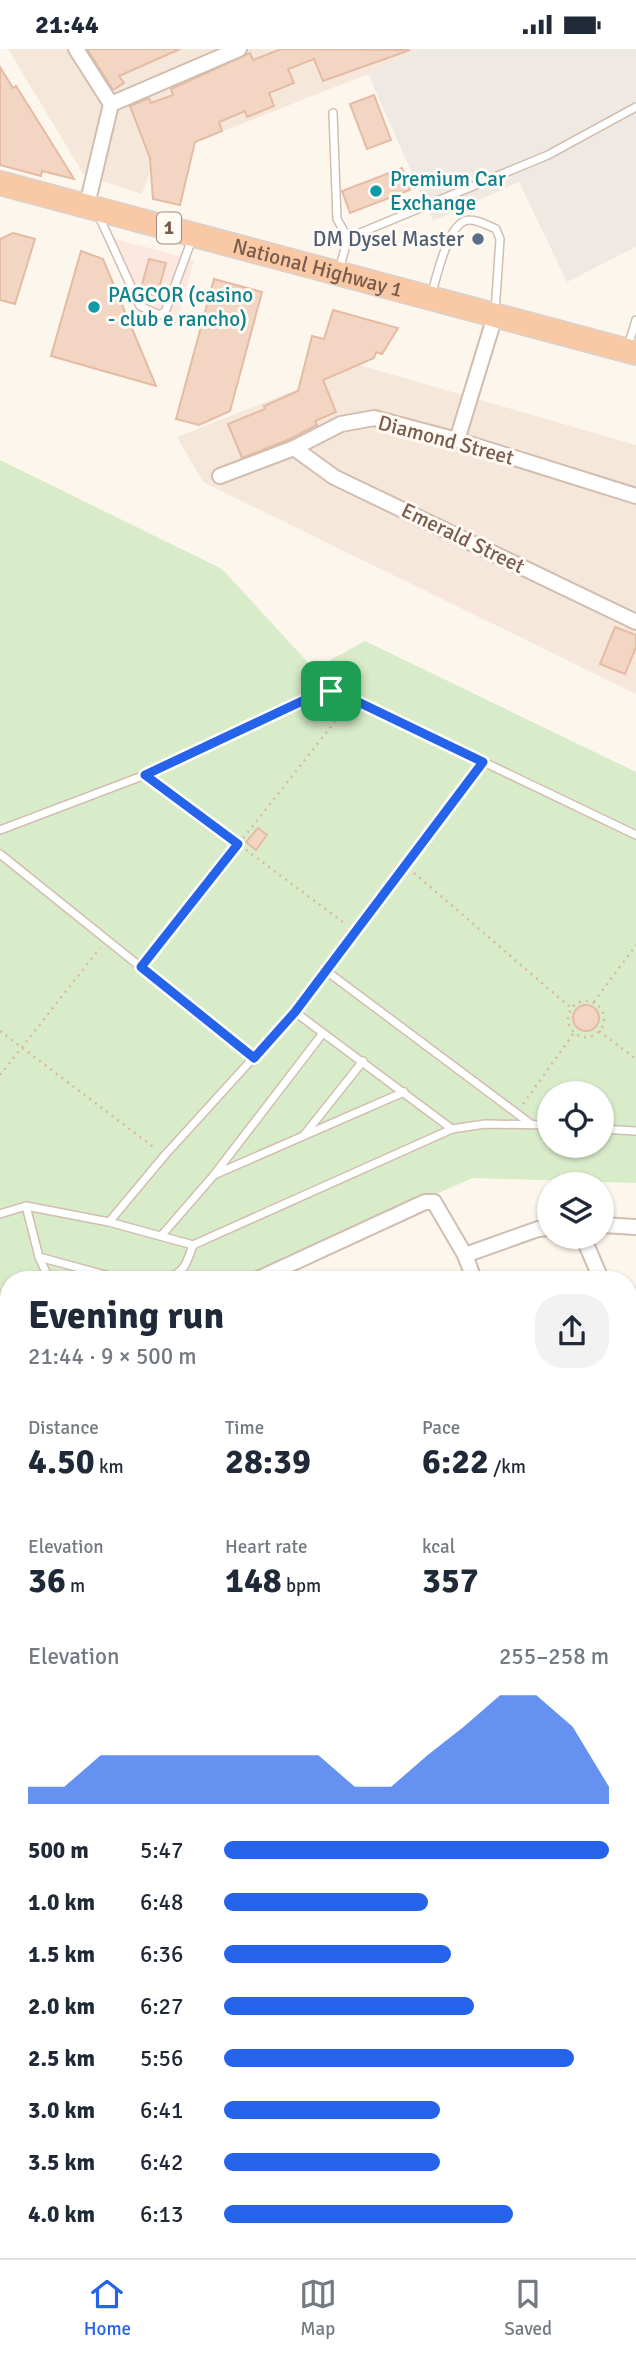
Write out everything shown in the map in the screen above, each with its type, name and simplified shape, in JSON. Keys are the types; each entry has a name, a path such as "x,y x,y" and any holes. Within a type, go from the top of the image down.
{"highway":[{"name":"National Highway 1","path":"0,183 631,352"}],"street":[{"path":"76,49 111,104 91,207"},
{"path":"111,104 239,49"},
{"path":"457,440 495,316"},
{"name":"Diamond Street","path":"220,476 294,448 341,424 374,418 457,440 636,496"},
{"name":"Emerald Street","path":"294,448 334,477 636,622"},
{"path":"275,1271 425,1202 434,1202 465,1255 471,1271"},
{"path":"614,1226 636,1227"},
{"path":"465,1255 537,1230"},
{"path":"588,1249 598,1271"}],"lane":[{"path":"348,238 548,156 636,107"},
{"path":"333,113 337,219 348,238 338,274"},
{"path":"91,207 140,306 159,315 165,313 193,235"},
{"path":"429,299 451,232 459,223 470,220 496,229 500,239 495,316"},
{"path":"631,352 636,320"},
{"path":"0,830 145,775 315,695 331,691 342,692 636,835"},
{"path":"109,1222 165,1155 295,1012 483,762"},
{"path":"0,854 254,1058"},
{"path":"326,970 531,1124"},
{"path":"295,1012 452,1129"},
{"path":"161,1236 214,1175 323,1033"},
{"path":"305,1135 363,1061"},
{"path":"214,1175 404,1092"},
{"path":"0,1214 26,1206 109,1222 193,1245 452,1129 485,1124 537,1124"},
{"path":"614,1130 636,1131"},
{"path":"26,1206 45,1271"},
{"path":"181,1271 193,1245"},
{"path":"39,1257 91,1271"}],"path":[{"path":"141,967 352,699"},
{"path":"145,775 356,932"},
{"path":"406,866 571,1008"},
{"path":"0,1075 107,939"},
{"path":"594,1002 636,945"},
{"path":"583,1001 594,1002 603,1011 604,1017 599,1031 586,1037 574,1033 567,1017 571,1008 583,1001"},
{"path":"0,1031 165,1155"},
{"path":"599,1031 636,1059"},
{"path":"517,1113 574,1033"}],"shaded area":[{"path":"8,49 420,49 368,74 155,158 142,194 84,175"},
{"path":"420,49 636,49 636,247 567,282 519,182 433,221 368,74"},
{"path":"104,236 194,260 177,325 138,312"},
{"path":"359,365 636,445 636,694 203,482 177,437"}],"green space":[{"path":"0,460 222,569 314,669 365,641 636,772 636,1183 614,1182 614,1172 537,1172 537,1180 473,1178 257,1271 0,1271"}],"building":[{"path":"87,49 180,49 119,76 124,83 113,90"},
{"path":"281,49 410,50 323,81 314,59 288,69 294,83 269,93 274,106 247,117 245,111 219,122 222,131 195,142 180,205 153,199 150,158 130,106 149,98 151,103 173,95 171,89 250,53 253,60"},
{"path":"0,67 13,88 16,86 74,179 42,171 41,176 0,165"},
{"path":"374,95 391,140 367,149 350,104"},
{"name":"Premium Car Exchange","path":"402,168 410,190 350,213 342,191"},
{"path":"13,233 35,239 15,304 0,300 0,239"},
{"name":"PAGCOR (casino - club e rancho)","path":"81,251 103,259 156,386 51,356"},
{"path":"149,259 166,263 157,296 140,292"},
{"path":"214,279 262,292 230,411 199,425 176,419"},
{"path":"333,310 398,328 382,354 376,352 374,358 323,380 336,412 315,421 317,425 290,439 242,458 228,424 265,409 264,406 298,391 312,336 324,339"},
{"path":"615,627 636,635 636,647 625,674 600,664"},
{"path":"258,828 267,835 256,850 246,842"},
{"path":"586,1005 595,1009 599,1018 595,1027 586,1031 577,1027 573,1018 577,1009"}],"place":[{"name":"Premium Car Exchange","path":"376,191"},
{"name":"DM Dysel Master","path":"478,239"},
{"name":"PAGCOR (casino - club e rancho)","path":"94,307"}],"route":[{"path":"331,691 342,692 483,762 295,1012 254,1058 141,967 238,844 145,775 315,695 331,691"}]}
